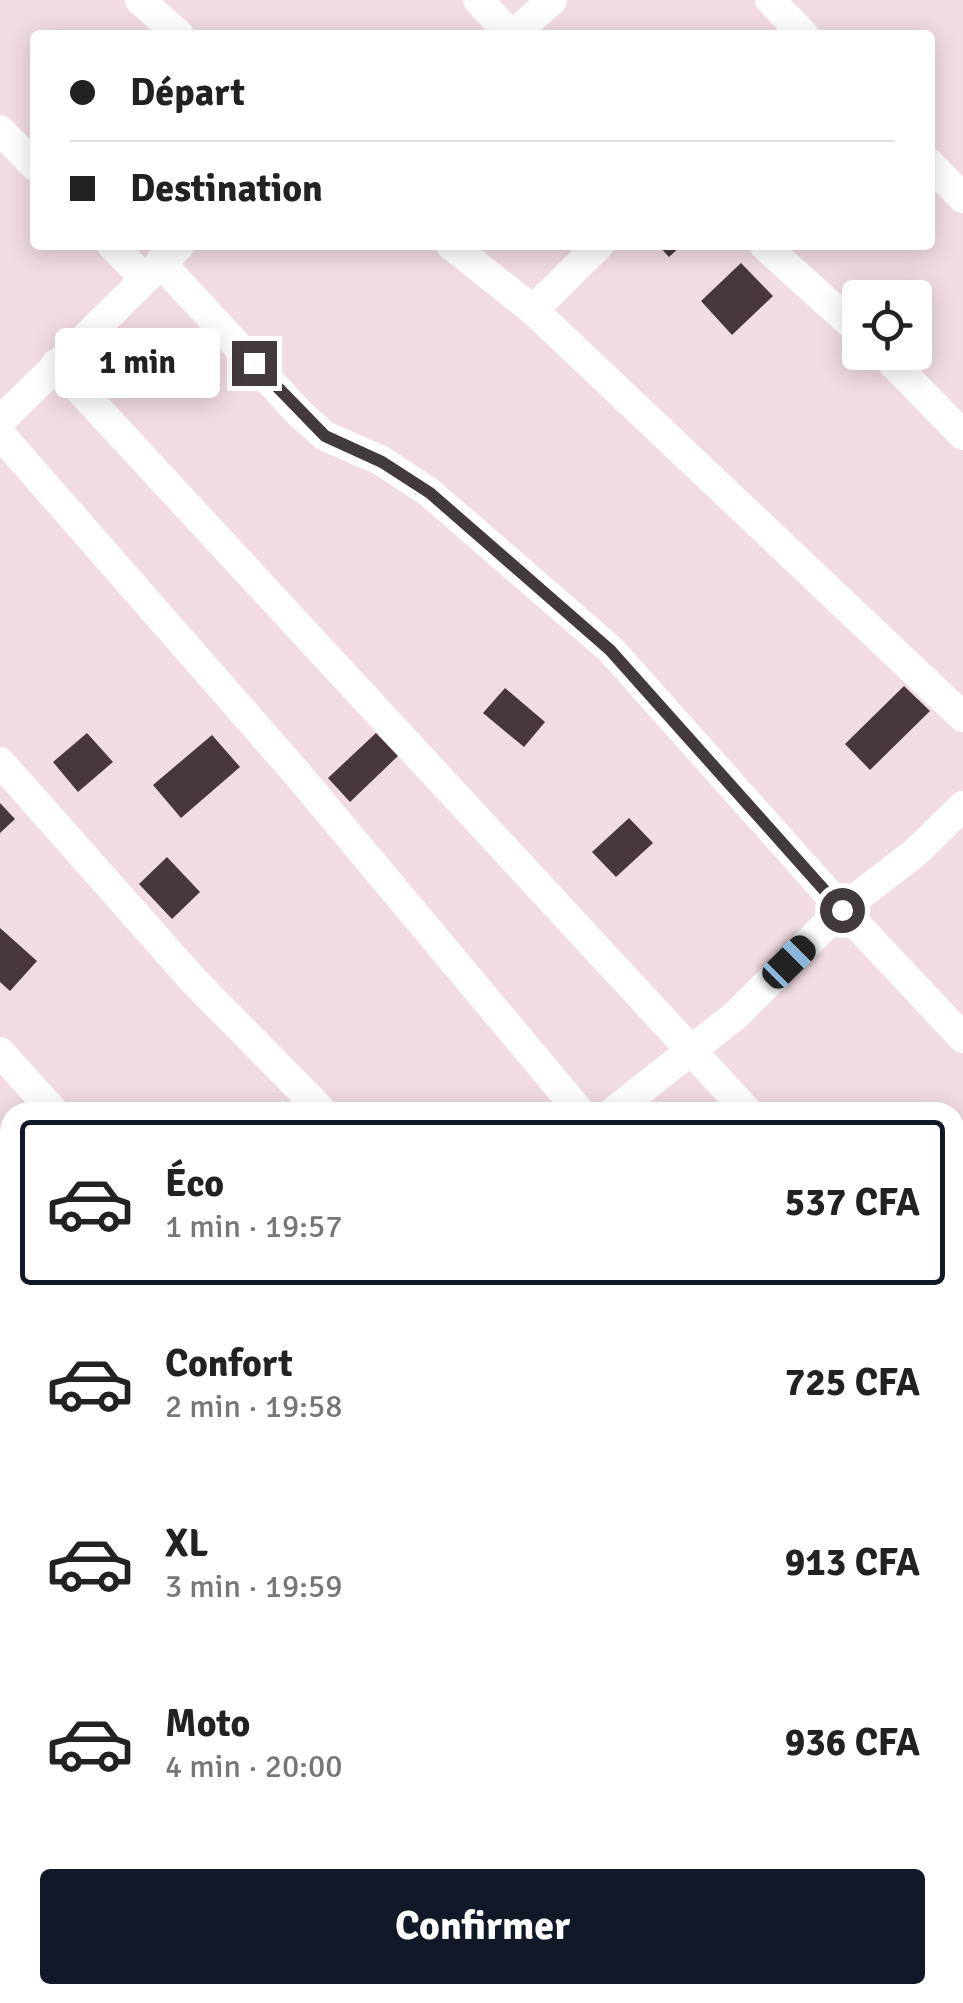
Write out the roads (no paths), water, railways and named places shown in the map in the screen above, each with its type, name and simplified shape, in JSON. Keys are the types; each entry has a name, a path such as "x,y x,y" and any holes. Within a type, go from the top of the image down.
{"street":[{"path":"140,0 173,30"},
{"path":"478,0 507,30"},
{"path":"518,30 552,0"},
{"path":"770,0 799,30"},
{"path":"0,130 30,161"},
{"path":"935,169 963,198"},
{"path":"127,250 162,262 300,414 325,436 382,462 430,493 610,650 842,910 963,1038"},
{"path":"457,250 532,310 963,717"},
{"path":"532,310 594,250"},
{"path":"770,250 842,316"},
{"path":"0,422 162,262"},
{"path":"56,364 738,1102"},
{"path":"900,370 963,434"},
{"path":"0,434 294,770 572,1102"},
{"path":"0,762 194,981 313,1102"},
{"path":"626,1102 736,1015 842,910 916,852 963,806"},
{"path":"0,1052 45,1102"}]}
